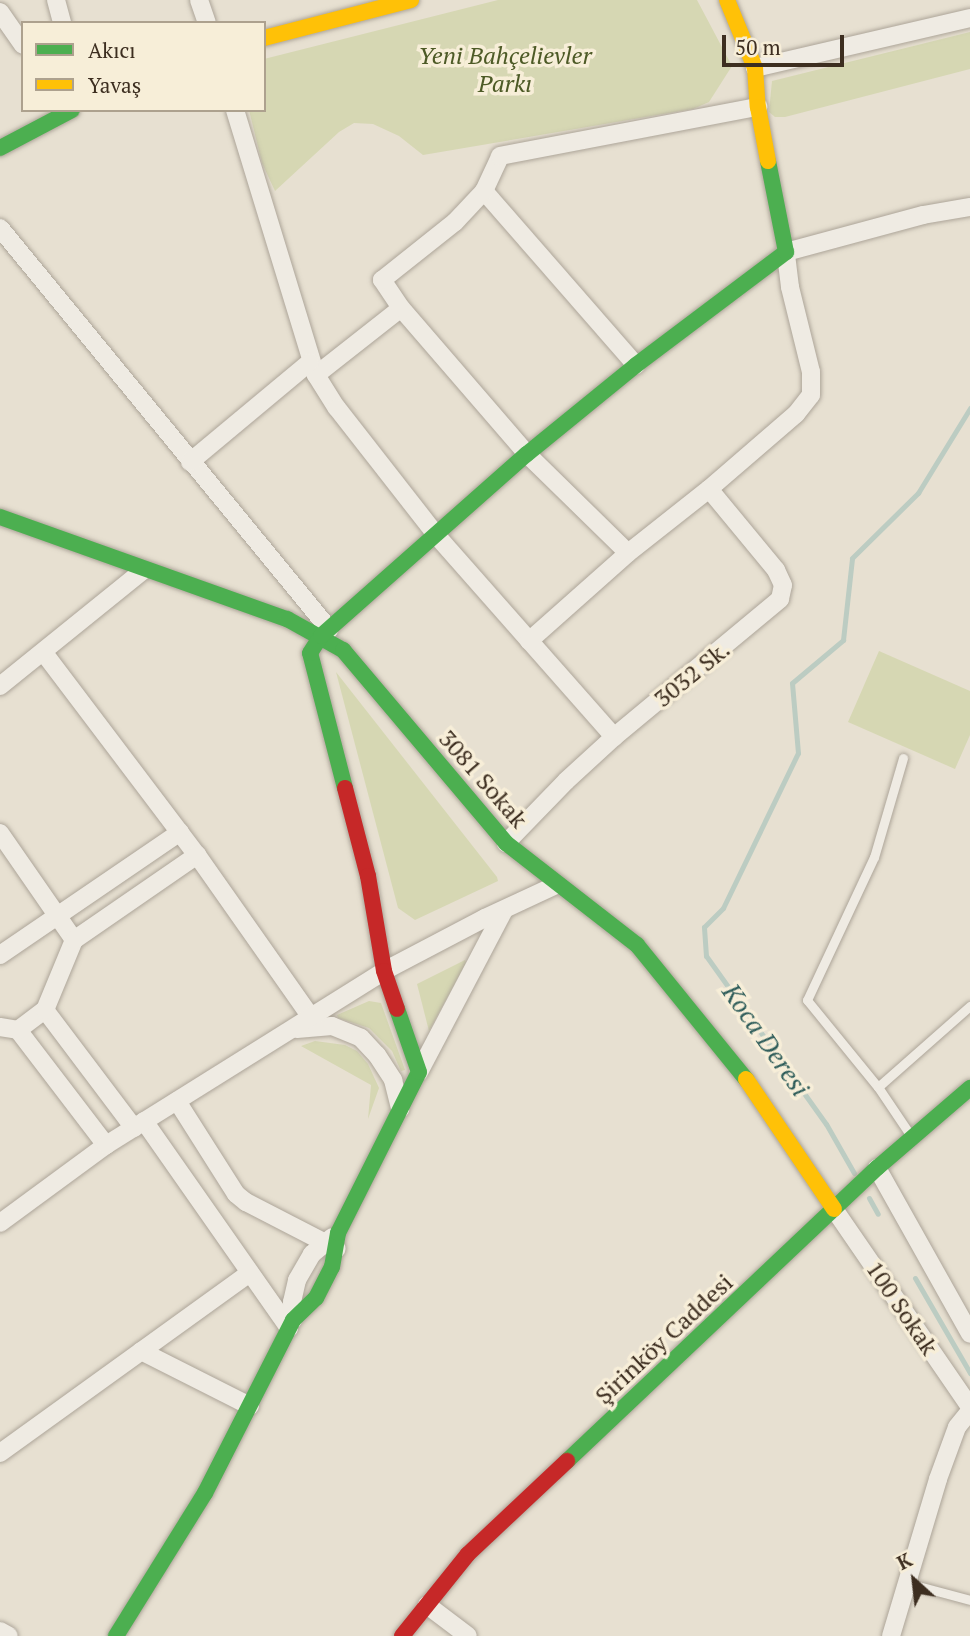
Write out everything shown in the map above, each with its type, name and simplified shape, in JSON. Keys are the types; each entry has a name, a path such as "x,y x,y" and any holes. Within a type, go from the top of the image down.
{"street":[{"path":"56,0 61,21"},
{"path":"200,0 207,21"},
{"path":"266,37 349,8 411,0"},
{"path":"529,641 628,553 709,489 796,414 811,395 810,372 790,287 786,252 758,107 755,68 727,0"},
{"path":"0,12 21,41"},
{"path":"755,68 970,18"},
{"path":"628,553 527,454 401,308 382,280 455,222 484,191 500,156 758,107"},
{"path":"0,148 68,112"},
{"path":"236,112 313,368 337,408 437,536 614,737"},
{"path":"484,191 636,365"},
{"path":"419,1072 384,971 360,841 310,653 325,633 527,454 636,365 786,252 923,215 970,207"},
{"path":"0,228 325,633"},
{"path":"190,462 313,368 401,308"},
{"name":"3032 Sk.","path":"506,843 614,737 780,599 783,585 776,570 709,489"},
{"name":"3081 Sokak","path":"0,517 325,633 343,650 506,843 556,885 637,946 659,970 742,1074 834,1209"},
{"path":"0,686 144,570"},
{"path":"44,653 197,855 311,1017"},
{"path":"0,955 180,832"},
{"path":"0,833 74,940"},
{"path":"18,1030 45,1010 74,940 197,855"},
{"path":"0,1223 106,1145 384,971 556,885"},
{"path":"116,1636 205,1493 291,1324 316,1298 332,1267 333,1242 504,909"},
{"path":"45,1010 139,1124 291,1324"},
{"path":"290,1030 332,1026 361,1038 377,1055 393,1080 400,1109"},
{"path":"0,1027 18,1030 106,1145"},
{"name":"Şirinköy Caddesi","path":"402,1636 468,1554 877,1168 970,1088"},
{"path":"177,1101 236,1194 246,1202 333,1242"},
{"name":"100 Sokak","path":"877,1168 970,1334"},
{"name":"100 Sokak","path":"834,1209 970,1409"},
{"path":"291,1324 293,1290 312,1254 333,1242"},
{"path":"0,1453 250,1273"},
{"path":"141,1351 250,1406"},
{"path":"891,1636 947,1453 957,1427 970,1409"},
{"path":"427,1605 468,1636"},
{"path":"0,1631 9,1636"}],"lane":[{"path":"903,758 874,856 807,1000 878,1087 913,1138"},
{"path":"878,1087 969,1008"},
{"path":"907,1583 970,1600"}],"green space":[{"name":"Yeni Bahçelievler Parkı","path":"498,0 697,0 732,66 709,102 693,109 423,155 399,136 373,124 354,123 339,132 275,191 262,163 249,112 266,112 266,58"},
{"path":"970,32 970,69 785,117 775,117 769,112 772,81"},
{"path":"879,651 970,691 970,735 955,769 848,722"},
{"path":"336,672 498,881 415,920 398,908"},
{"path":"465,960 466,963 429,1031 417,984"},
{"path":"369,1001 381,1003 405,1070 401,1071 392,1051 369,1028 338,1018 337,1015"},
{"path":"315,1041 345,1045 357,1051 368,1064 379,1088 368,1119 371,1085 301,1046"}],"waterway":[{"path":"854,1173 826,1124 706,956 704,927 723,908 798,753 792,683 843,640 852,558 918,493 970,408"},
{"name":"Koca Deresi","path":"869,1198 878,1214"},
{"name":"Koca Deresi","path":"915,1278 970,1373"}],"traffic: fast":[{"path":"0,148 68,112"},
{"path":"345,788 310,653 321,636 527,454 636,365 786,252 768,161"},
{"path":"0,517 287,619 343,650 506,843 637,945 746,1079"},
{"path":"116,1636 205,1493 293,1320 316,1298 332,1267 338,1233 419,1072 397,1009"},
{"path":"567,1461 877,1168 970,1088"}],"traffic: slow":[{"path":"266,37 411,0"},
{"path":"727,0 755,68 758,107 768,161"},
{"path":"746,1079 834,1209"}],"traffic: jam":[{"path":"345,788 368,876 384,971 397,1009"},
{"path":"402,1636 468,1554 567,1461"}]}
